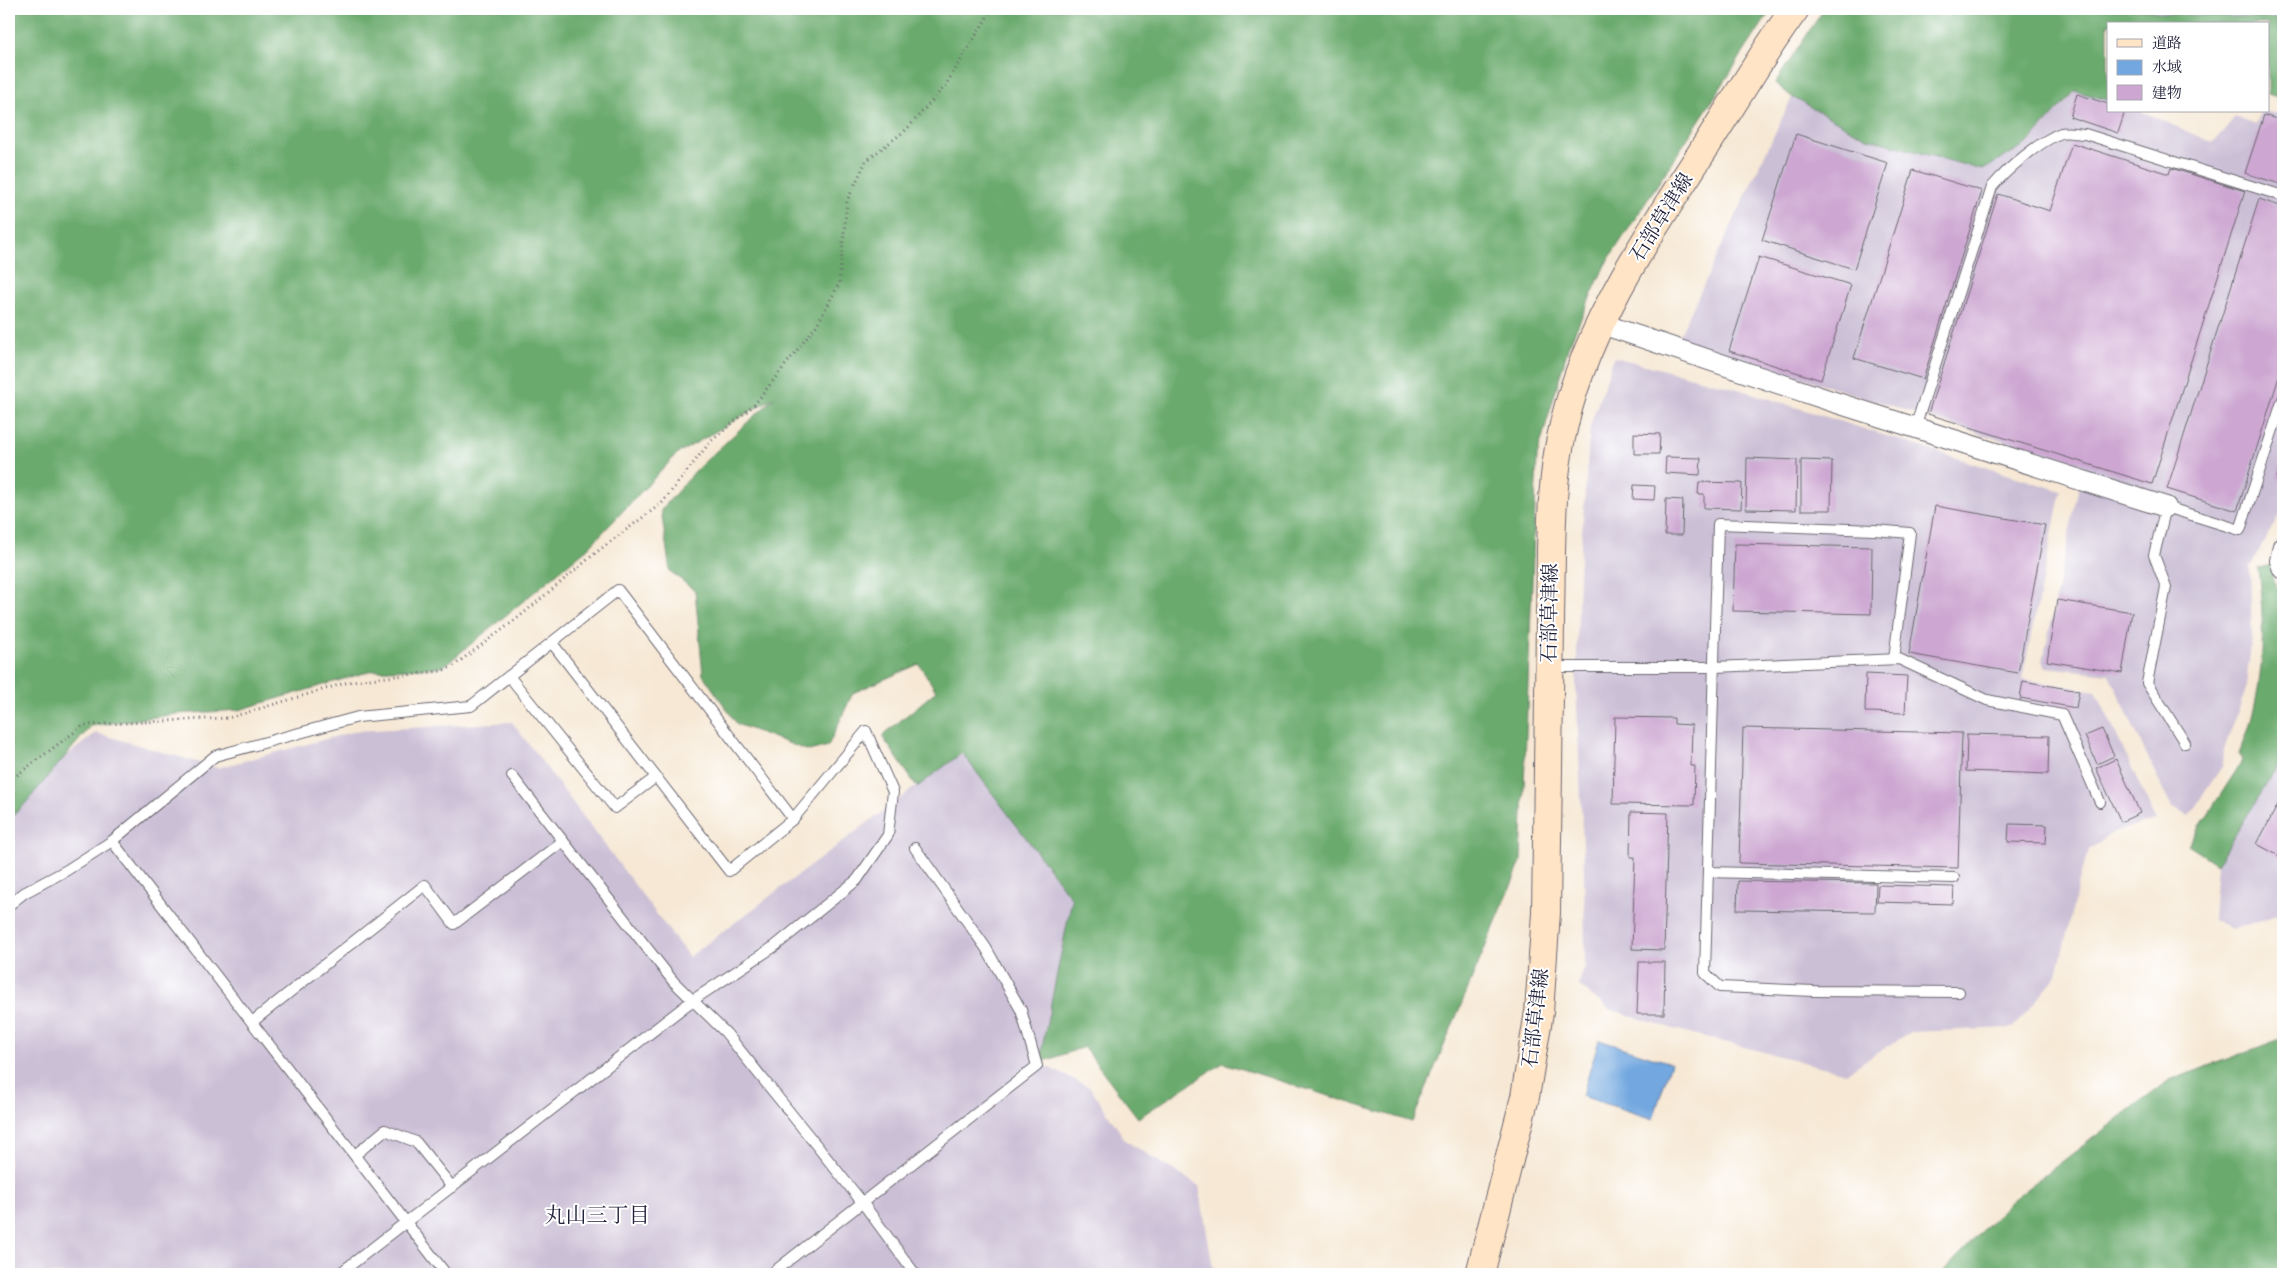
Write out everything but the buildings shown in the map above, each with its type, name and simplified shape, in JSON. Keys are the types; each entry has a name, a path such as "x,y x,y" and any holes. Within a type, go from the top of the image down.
{"main road":[{"name":"石部草津線","path":"1480,1274 1525,1097 1539,1012 1546,913 1548,667 1553,491 1561,437 1575,386 1598,323 1655,225 1795,9"}],"street":[{"path":"1598,323 1915,428 2166,508"},
{"path":"2283,546 2280,561 2283,569"}],"lane":[{"path":"1915,428 1992,187 2005,171 2044,143 2063,132 2085,134 2283,196"},
{"path":"2185,743 2147,683 2166,587 2154,555 2166,508 2240,530 2283,399"},
{"path":"1894,659 1910,534 1874,530 1718,524 1705,973 1720,987 1814,991 1959,992"},
{"path":"9,905 24,893 67,870 112,842 215,756 358,717 472,706 618,590 793,819"},
{"path":"339,1274 692,1000 775,946 857,880 888,835 893,792 866,732 793,819 729,871 552,643"},
{"path":"1548,667 1714,667 1899,659 1987,700 2062,714 2100,802"},
{"path":"509,676 615,808 656,777"},
{"path":"512,776 673,981 726,1033 862,1202 915,1274"},
{"path":"252,1022 425,885 454,924 563,841"},
{"path":"112,842 408,1222 446,1274"},
{"path":"771,1274 1037,1066 1021,1010 986,948 914,848"},
{"path":"1708,872 1954,878"},
{"path":"355,1155 385,1130 416,1142 452,1188"}],"path":[{"path":"9,781 84,725 228,718 352,681 441,671 452,667 519,617 598,551 662,503 710,442 754,405 816,326 839,284 847,201 866,161 906,128 946,86 992,9"}],"shaded area":[{"path":"2141,9 2283,9 2283,19 2170,14"},
{"path":"2076,91 2107,100 2107,112 2143,112 2213,143 2235,117 2256,125 2261,112 2283,114 2283,508 2250,567 2252,638 2245,692 2224,749 2223,765 2189,816 2171,807 2109,674 2046,667 2043,661 2083,466 1678,339 1792,97 1867,138 2028,143"},
{"path":"1614,357 1735,388 2061,491 2022,679 2096,691 2156,820 2113,832 2089,850 2082,869 2057,975 2013,1028 1910,1032 1846,1073 1670,1028 1609,1009 1578,985 1585,967 1584,869 1576,687 1579,573 1590,426"},
{"path":"512,722 689,957 962,752 1072,899 1039,1063 1090,1087 1126,1141 1199,1186 1214,1274 9,1274 9,800 96,733 218,768 356,731"},
{"path":"2283,758 2283,913 2231,930 2213,919 2217,864"}],"green space":[{"path":"9,9 1772,9 1605,265 1569,345 1537,456 1521,862 1412,1122 1223,1063 1138,1118 1084,1047 1039,1063 1072,899 962,753 917,787 882,736 936,691 919,664 853,693 828,746 809,751 737,724 703,675 695,591 670,571 661,510 698,468 775,397 677,454 588,548 443,667 371,671 239,710 177,714 91,726 24,805 9,819"},
{"path":"1824,9 2141,9 2170,14 2283,19 2283,99 2270,95 2270,22 2107,22 2107,100 2075,91 2028,143 1983,170 1867,138 1792,97 1775,83"},
{"path":"2272,565 2273,581 2283,597 2283,758 2217,864 2188,845 2243,760 2239,754 2254,709 2261,663 2262,616 2258,568"},
{"path":"2283,1038 2283,1274 1941,1274 2012,1200 2166,1082"}],"water":[{"path":"1599,1040 1671,1063 1653,1119 1582,1096"}],"district":[{"name":"丸山三丁目","path":"597,1215"}]}
